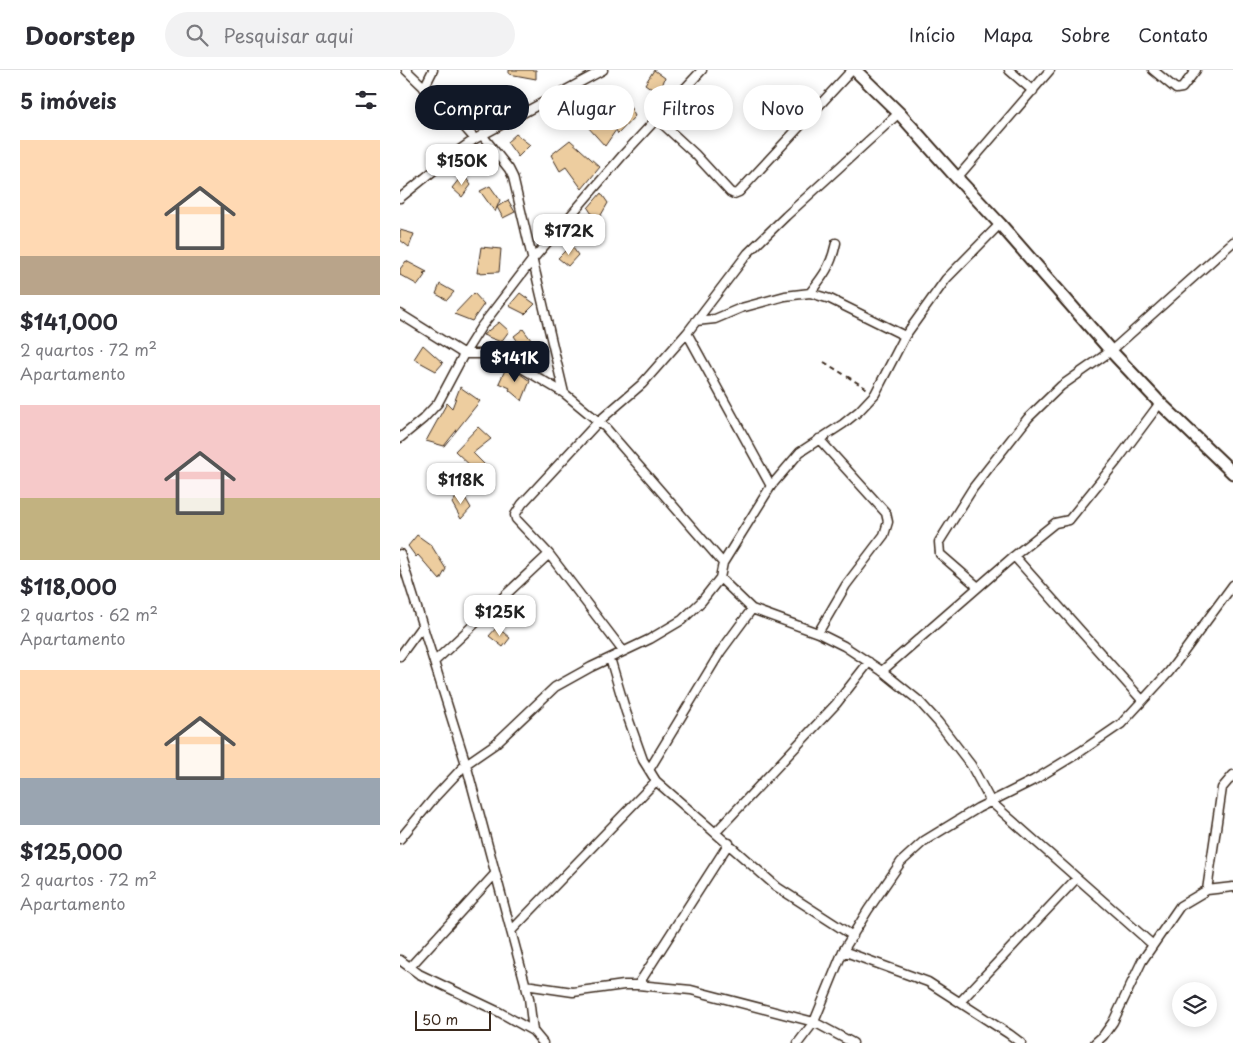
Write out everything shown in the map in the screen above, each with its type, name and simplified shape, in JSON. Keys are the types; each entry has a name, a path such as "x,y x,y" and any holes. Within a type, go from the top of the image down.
{"street":[{"path":"406,70 421,85"},
{"path":"426,85 433,70"},
{"path":"400,198 458,151 479,137 603,70"},
{"path":"688,85 702,70"},
{"path":"670,130 734,194 739,192 854,70 899,113 1160,403 1233,473"},
{"path":"1009,70 1033,91"},
{"path":"957,178 1050,70"},
{"path":"1153,70 1176,89 1182,88 1196,70"},
{"path":"623,651 549,554 516,519 515,514 522,504 598,422 642,384 687,333 748,253 899,113"},
{"path":"471,130 509,169 513,177 564,393"},
{"path":"400,438 427,416 438,403 464,354 481,328 533,259 646,130"},
{"path":"400,839 466,764 495,744 555,687 650,639 682,620 701,602 720,578 723,563 771,486 800,452 851,418 875,394 905,336 946,279 1000,224"},
{"path":"978,587 940,554 939,542 973,488 1028,418 1061,386 1112,351 1233,242"},
{"path":"810,293 827,272 832,261 836,243"},
{"path":"696,320 715,319 741,308 785,296 810,293 830,299 905,336"},
{"path":"400,314 464,354 498,354 564,393 605,427 723,563"},
{"path":"687,333 771,486"},
{"path":"882,671 1014,556 1055,523 1069,520 1160,403"},
{"path":"818,439 886,512 888,522 884,535 846,585 818,633"},
{"path":"400,554 402,575 422,626 466,764 529,998 533,1032"},
{"path":"434,662 549,554"},
{"path":"1014,556 1142,700"},
{"path":"720,578 752,609 818,633 844,646 882,671 918,700 938,722 971,765 991,802 1153,945"},
{"path":"798,1043 814,1022 844,950 868,910 901,862 924,841 978,808 1034,780 1121,724 1169,672 1233,585"},
{"path":"649,770 721,651 752,609"},
{"path":"400,656 422,626"},
{"path":"610,658 643,760 656,781 777,887 853,936"},
{"path":"716,832 836,704 868,662"},
{"path":"1207,890 1222,788 1233,775"},
{"path":"511,931 656,781"},
{"path":"638,985 729,843"},
{"path":"410,967 495,874"},
{"path":"960,1002 1076,879"},
{"path":"1095,1043 1103,1036 1113,1022 1142,961 1180,906 1207,890 1233,887"},
{"path":"844,950 928,982 1021,1043"},
{"path":"400,960 420,974 498,1012 533,1032 543,1043"},
{"path":"525,985 573,992 638,985 691,990 814,1022 853,1043"}],"path":[{"path":"824,362 875,394"}],"building":[{"path":"509,70 536,70 536,79 509,74"},
{"path":"654,70 665,78 662,85 645,84"},
{"path":"591,130 616,130 605,146"},
{"path":"516,134 530,145 518,157 507,142"},
{"path":"570,140 600,167 582,189 566,167 560,171 551,155"},
{"path":"485,148 493,161 486,170 477,158"},
{"path":"463,174 471,185 462,197 452,188"},
{"path":"490,186 500,200 495,212 480,191"},
{"path":"601,193 608,203 597,222 588,208"},
{"path":"508,200 515,212 503,218 497,207"},
{"path":"400,230 414,234 409,247 400,240"},
{"path":"571,245 578,255 568,266 558,258"},
{"path":"481,247 501,249 499,272 477,273"},
{"path":"406,261 427,272 423,273 425,275 418,285 400,275 400,269"},
{"path":"440,284 454,292 447,300 436,294"},
{"path":"474,293 484,304 472,321 454,314"},
{"path":"520,293 535,304 525,314 509,306"},
{"path":"499,322 509,331 501,342 483,335"},
{"path":"523,329 537,348 527,355 514,336"},
{"path":"423,345 443,363 436,371 414,359"},
{"path":"506,368 516,371 530,381 522,401 509,390 510,388 499,383"},
{"path":"460,387 480,401 444,446 426,441 447,403 452,408"},
{"path":"478,427 491,439 473,453 488,468 476,471 455,451"},
{"path":"461,491 471,508 461,519 452,503"},
{"path":"417,535 431,545 446,569 440,580 418,555 416,557 408,546"},
{"path":"497,627 510,638 503,647 489,636"}]}
